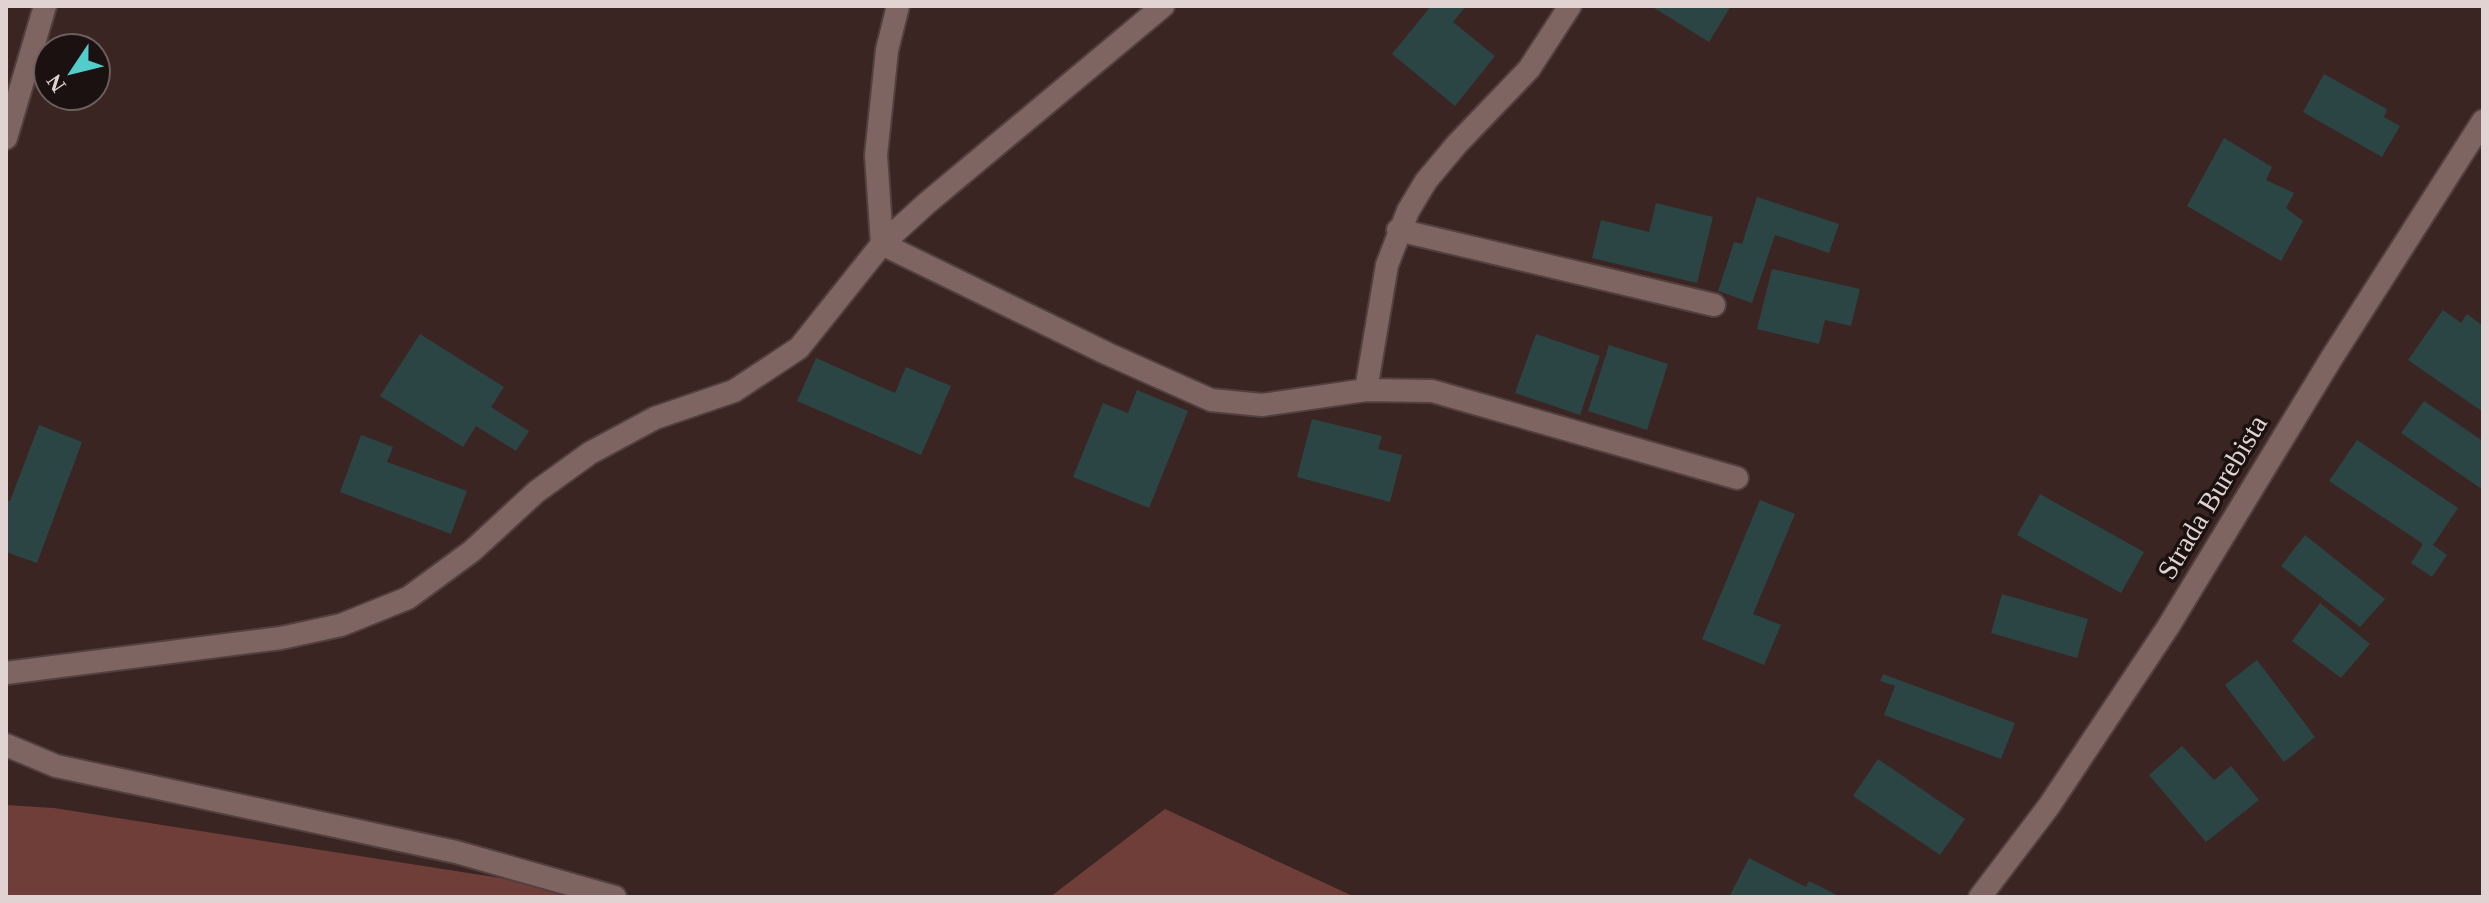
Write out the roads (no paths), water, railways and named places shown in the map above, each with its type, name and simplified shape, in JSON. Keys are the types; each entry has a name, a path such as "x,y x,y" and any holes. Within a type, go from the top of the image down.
{"street":[{"path":"6,138 45,6"},
{"path":"882,244 876,155 887,50 898,6"},
{"path":"6,673 281,638 341,625 408,598 472,551 536,492 590,453 655,418 734,391 799,348 882,244 1163,6"},
{"path":"1366,390 1387,265 1398,230 1426,181 1529,69 1570,6"},
{"name":"Strada Burebista","path":"1980,897 2049,806 2168,627 2331,359 2483,121"},
{"path":"1398,230 1714,305"},
{"path":"882,244 1108,354 1211,400 1262,405 1366,390 1432,391 1737,478"},
{"path":"6,745 56,766 456,852 615,897"}]}
